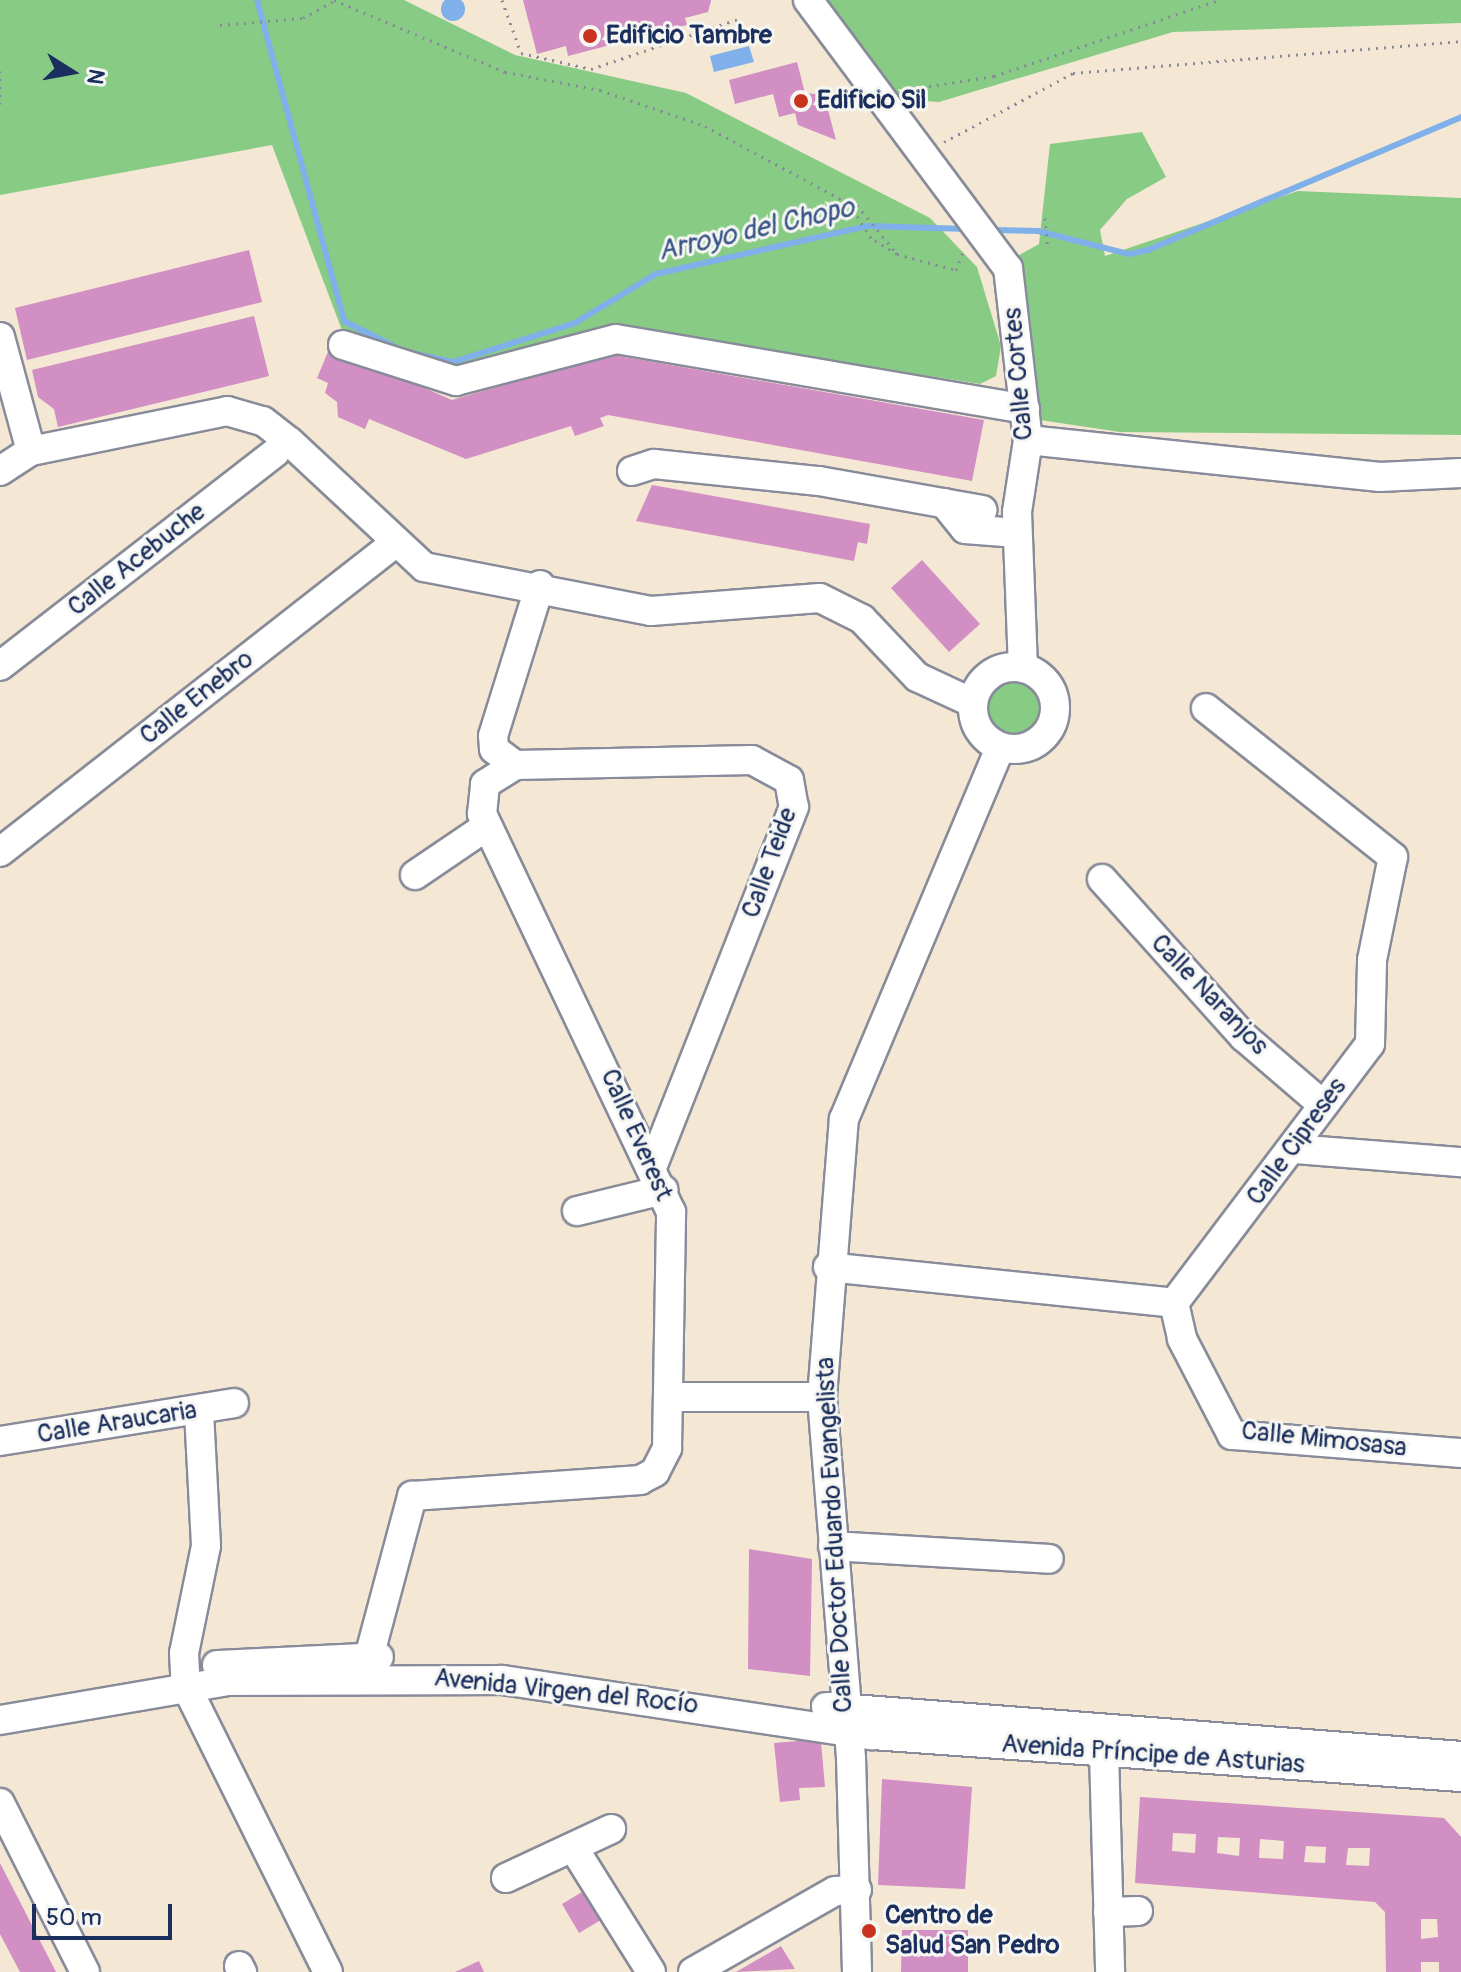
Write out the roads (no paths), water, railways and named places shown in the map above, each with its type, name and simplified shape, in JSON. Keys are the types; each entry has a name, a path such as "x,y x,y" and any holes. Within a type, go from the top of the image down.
{"street":[{"name":"Calle Cortes","path":"808,0 996,245 1008,268 1028,440 1017,533 1023,668"},
{"path":"0,337 31,451"},
{"path":"343,345 456,381 616,339 1025,409"},
{"path":"0,471 31,451 227,411 263,421 290,442 424,567 540,585 651,611 820,598 862,619 917,677 973,703"},
{"path":"1028,440 1380,477 1461,473"},
{"name":"Calle Acebuche","path":"0,666 275,453"},
{"path":"632,471 654,464 819,481 982,510"},
{"path":"944,503 965,529 1017,533"},
{"name":"Calle Enebro","path":"1,849 395,543"},
{"path":"515,765 494,749 493,736 540,585"},
{"path":"1023,668 1050,690 1051,725 1035,743 1000,747 982,734 973,703 985,678 1023,668"},
{"name":"Calle Cipreses","path":"1174,1303 1294,1149 1370,1044 1372,960 1393,857 1206,708"},
{"name":"Calle Doctor Eduardo Evangelista","path":"857,1972 857,1890 822,1397 828,1267 844,1119 1000,747"},
{"name":"Calle Teide","path":"515,765 752,760 789,780 794,807 654,1163"},
{"name":"Calle Everest","path":"369,1657 412,1496 650,1476 667,1448 674,1225 654,1163 487,826 480,801 485,784 515,765"},
{"path":"415,875 487,826"},
{"name":"Calle Naranjos","path":"1102,879 1244,1037 1323,1105"},
{"path":"1294,1149 1461,1162"},
{"path":"577,1211 663,1190"},
{"path":"828,1267 1174,1303"},
{"name":"Calle Mimosasa","path":"1174,1303 1182,1339 1232,1435 1461,1453"},
{"path":"670,1397 822,1397"},
{"name":"Calle Araucaria","path":"0,1441 199,1412 234,1403"},
{"path":"199,1412 204,1572 184,1677 328,1972"},
{"path":"833,1546 1049,1559"},
{"name":"Avenida Virgen del Rocío","path":"0,1703 184,1677 369,1657 552,1669 846,1718"},
{"name":"Avenida Virgen del Rocío","path":"0,1720 184,1677 366,1675 502,1680 846,1718"},
{"name":"Avenida Príncipe de Asturias","path":"846,1718 1002,1723 1461,1756"},
{"name":"Avenida Príncipe de Asturias","path":"846,1718 1104,1752 1461,1777"},
{"path":"1104,1752 1120,1824 1108,1912 1110,1972"},
{"path":"0,1803 85,1972"},
{"path":"506,1878 611,1829"},
{"path":"573,1847 651,1972"},
{"path":"693,1972 835,1891 857,1890"},
{"path":"1108,1912 1138,1911"}],"water":[{"path":"453,-3 462,0 465,9 462,18 453,21 444,18 441,9 444,0"},
{"path":"749,46 754,62 714,72 710,56"}],"waterway":[{"name":"Arroyo del Chopo","path":"257,0 344,321 403,351 453,362 575,323 656,274 867,226 968,229"},
{"name":"Arroyo del Chopo","path":"991,230 1038,231 1129,254 1148,250 1461,117"}],"place":[{"name":"Edificio Tambre","path":"590,36"},
{"name":"Edificio Sil","path":"801,101"},
{"name":"Centro de Salud San Pedro","path":"869,1931"}]}
